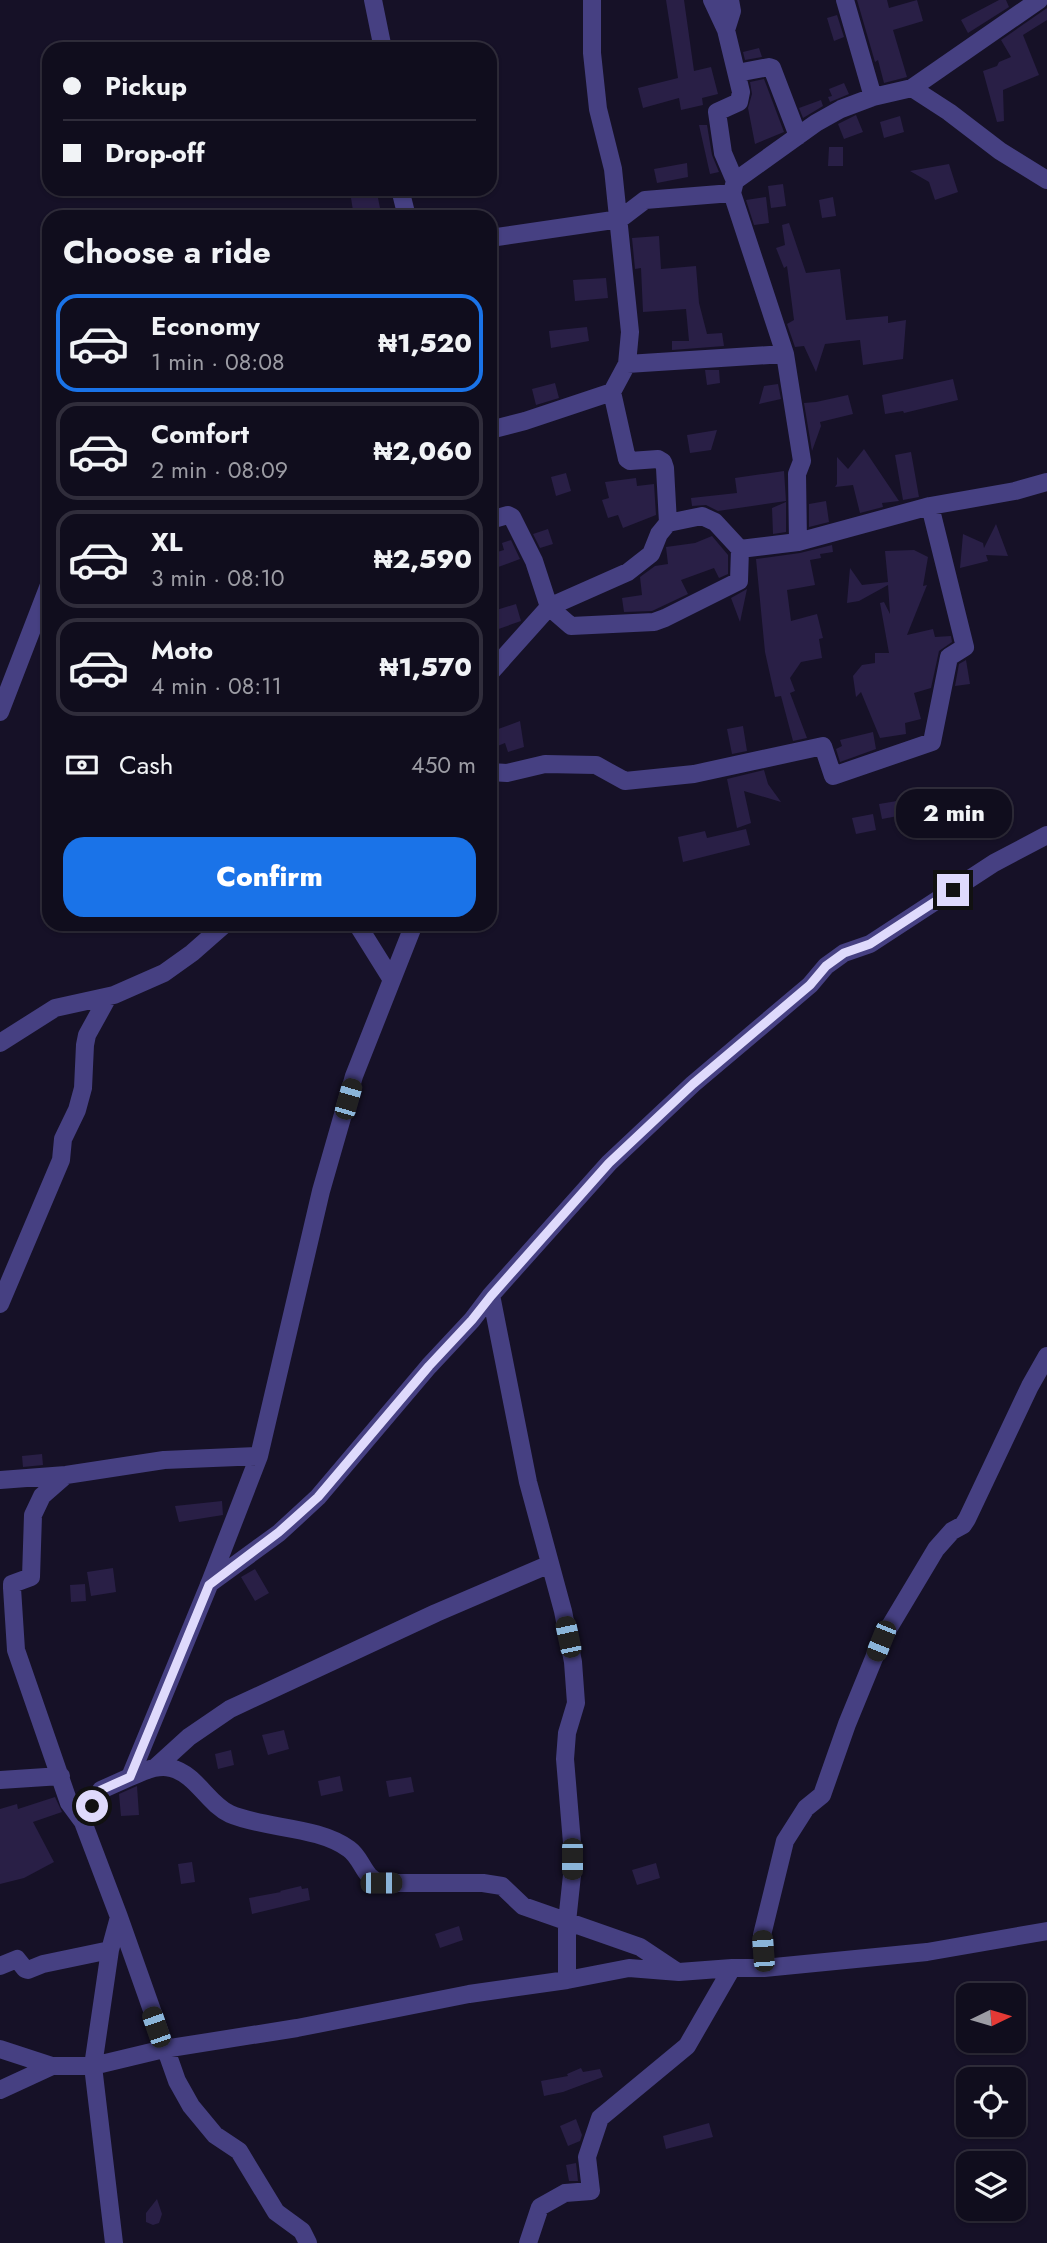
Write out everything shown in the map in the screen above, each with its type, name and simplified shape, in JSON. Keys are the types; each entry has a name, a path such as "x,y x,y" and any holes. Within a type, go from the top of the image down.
{"street":[{"path":"373,0 382,42"},
{"path":"592,0 592,53 598,109 613,169 630,332 627,364 612,392 627,459 657,458 663,462 668,523"},
{"path":"712,0 726,30 741,92 739,102 716,112 723,153 785,354 802,461 797,474 798,542"},
{"path":"726,30 732,11 730,0"},
{"path":"845,0 873,97"},
{"path":"497,237 620,219 645,200 734,187 798,136 841,109 873,97 912,88 1038,0"},
{"path":"737,73 772,68 798,136"},
{"path":"912,88 1000,151 1047,180"},
{"path":"627,364 785,354"},
{"path":"497,428 612,392"},
{"path":"740,549 798,542 930,506 1015,491 1047,482"},
{"path":"497,773 507,774 545,764 596,765 625,781 639,780 694,774 823,746 833,776 932,742 949,657 965,648 930,506"},
{"path":"497,518 508,515 516,522 534,561 549,607 571,626 660,620 739,581 740,549 715,522 702,516 668,523 659,534 651,554 628,572 549,607 497,665"},
{"path":"0,712 42,603"},
{"path":"209,1585 279,1532 318,1497 429,1366 609,1163 693,1084 844,953 870,944 994,863 1047,835"},
{"path":"0,1043 55,1008 108,996 164,973 217,931"},
{"path":"361,931 392,980"},
{"path":"130,1777 209,1585 258,1456 321,1191 354,1076 411,931"},
{"path":"0,1304 61,1160 63,1139 77,1110 83,1088 85,1045 108,996"},
{"path":"491,1296 528,1482 573,1662 576,1703 567,1733 565,1759 572,1843 567,1922 567,1980"},
{"path":"764,1968 762,1935 785,1841 806,1808 822,1795 881,1641 936,1549 951,1531 963,1525 967,1519 1047,1356"},
{"path":"0,1480 66,1475 169,1460 258,1456"},
{"path":"66,1475 42,1496 33,1515 31,1577 12,1584 8,1654 61,1776 69,1803 83,1822 177,2081 191,2106 215,2135 239,2151 276,2212 302,2231 308,2243"},
{"path":"156,1768 189,1737 230,1709 436,1613 550,1564"},
{"path":"83,1822 101,1790 156,1768 171,1768 184,1773 233,1815 318,1835 347,1848 373,1881 483,1883 502,1886 523,1906 640,1947 678,1972"},
{"path":"0,1780 61,1776"},
{"path":"114,2243 93,2066 110,1950 119,1917"},
{"path":"0,2049 52,2066 93,2066 164,2049 298,2028 469,1994 635,1967 678,1972 764,1968 927,1952 1047,1931"},
{"path":"0,1966 17,1959 28,1970 43,1964 110,1950"},
{"path":"528,2243 540,2207 565,2193 591,2191 587,2157 600,2118 687,2046 732,1968"},
{"path":"0,2090 52,2066"}],"building":[{"path":"666,0 684,0 694,71 711,67 718,94 702,98 703,105 681,110 679,98 643,108 638,88 678,78"},
{"path":"857,0 887,0 889,8 917,0 923,21 893,30 907,77 884,83"},
{"path":"999,0 1006,0 1009,7 968,33 961,20"},
{"path":"1047,8 1047,20 1023,35 1039,75 1003,90 1004,121 997,122 983,71 1011,57 1001,40"},
{"path":"837,15 844,37 834,41 827,18"},
{"path":"759,48 762,57 745,60 743,52"},
{"path":"764,79 784,132 755,144 748,108 752,94 750,82"},
{"path":"844,83 849,94 830,102 828,97 832,96 829,89"},
{"path":"821,100 823,106 803,118 799,108"},
{"path":"856,115 863,132 844,139 838,124"},
{"path":"900,116 904,132 884,138 880,122"},
{"path":"699,125 707,125 712,155 719,172 710,174"},
{"path":"829,147 843,147 843,166 828,166"},
{"path":"687,163 688,177 657,183 654,169"},
{"path":"949,164 958,192 935,200 929,182 910,171"},
{"path":"783,184 786,206 771,208 768,186"},
{"path":"378,196 380,210 353,210 351,198"},
{"path":"766,197 769,223 754,225 746,200"},
{"path":"833,197 836,216 822,218 819,200"},
{"path":"789,223 806,273 840,269 846,320 888,316 888,323 906,320 903,359 863,365 860,340 825,344 816,372 804,346 795,347 787,324 794,320 787,266 784,268 776,248 785,245 782,225"},
{"path":"659,236 661,269 696,266 699,303 707,334 722,333 724,346 672,350 672,341 689,341 686,309 643,312 641,268 635,269 632,238"},
{"path":"606,278 608,298 575,301 573,280"},
{"path":"587,327 589,341 551,348 549,331"},
{"path":"705,370 719,370 720,383 707,385"},
{"path":"953,379 958,400 904,413 885,414 882,395"},
{"path":"555,383 559,398 536,405 532,389"},
{"path":"778,384 781,399 759,404 764,386"},
{"path":"848,395 853,414 820,422 812,451 804,403"},
{"path":"717,430 711,450 690,453 687,435"},
{"path":"864,449 899,501 882,503 883,507 860,513 853,485 835,487 837,457 848,469"},
{"path":"911,452 919,497 903,500 895,455"},
{"path":"784,471 786,501 718,511 706,505 692,506 691,498 737,493 735,478"},
{"path":"566,473 571,491 556,496 551,477"},
{"path":"636,478 637,486 654,484 656,515 623,528 618,515 608,518 602,500 609,498 605,482"},
{"path":"826,501 829,522 809,527 809,504"},
{"path":"786,502 786,532 773,534 772,508"},
{"path":"996,524 1008,556 986,555 988,561 960,568 963,534 983,543 984,548"},
{"path":"548,529 553,544 540,548 533,534"},
{"path":"712,536 728,555 728,574 719,578 714,568 681,580 688,594 652,611 624,612 622,598 642,595 640,577 655,566 668,564 666,547 695,543"},
{"path":"511,540 520,559 497,567 497,552 504,550 502,543"},
{"path":"832,545 833,552 820,554 821,558 810,560 815,585 787,590 791,621 817,614 823,638 819,639 822,658 801,662 790,678 795,691 790,693 807,738 793,741 781,696 775,697 765,652 756,559"},
{"path":"914,550 928,557 923,586 927,585 907,635 933,629 935,637 951,636 952,642 939,651 931,688 914,693 921,719 905,723 906,734 880,738 861,692 856,697 853,676 862,665 875,663 875,653 889,653 880,603 884,602 890,614 888,585 859,601 847,603 850,568 862,585 888,582 885,551"},
{"path":"747,589 740,622 731,598"},
{"path":"516,604 521,621 497,630 497,610"},
{"path":"966,660 970,684 955,686 959,664"},
{"path":"520,721 524,747 508,752 505,743 497,746 497,729"},
{"path":"743,726 747,751 732,754 727,729"},
{"path":"873,732 876,749 840,762 836,749 842,746 840,740"},
{"path":"764,770 768,784 781,802 744,791 751,823 737,828 727,779"},
{"path":"897,801 935,809 882,819 879,804"},
{"path":"873,814 876,830 856,834 852,818"},
{"path":"746,829 750,845 683,862 678,837 705,831 707,838"},
{"path":"42,1454 43,1465 23,1467 22,1456"},
{"path":"222,1501 223,1515 179,1522 175,1506"},
{"path":"113,1568 116,1592 91,1596 87,1572"},
{"path":"255,1569 269,1593 255,1601 241,1577"},
{"path":"85,1584 86,1601 71,1602 70,1585"},
{"path":"284,1730 289,1749 268,1755 262,1735"},
{"path":"231,1750 234,1765 218,1769 215,1754"},
{"path":"340,1776 343,1791 321,1796 318,1781"},
{"path":"411,1777 414,1792 389,1797 386,1781"},
{"path":"137,1786 139,1815 121,1816 119,1794"},
{"path":"55,1797 62,1812 33,1822 54,1862 24,1878 0,1884 0,1809 17,1804 18,1809"},
{"path":"192,1862 195,1882 181,1884 178,1864"},
{"path":"656,1863 660,1878 637,1885 632,1870"},
{"path":"301,1886 302,1889 308,1888 310,1900 252,1914 249,1898"},
{"path":"459,1926 463,1940 440,1948 435,1934"},
{"path":"581,2068 583,2072 600,2069 603,2077 544,2096 541,2081 568,2076 567,2074"},
{"path":"576,2119 582,2135 580,2141 568,2146 560,2126"},
{"path":"709,2123 713,2137 666,2149 663,2136"},
{"path":"576,2163 578,2181 569,2181 566,2165"},
{"path":"157,2199 162,2214 159,2223 153,2225 146,2222 146,2213"}],"route":[{"path":"92,1806 101,1790 130,1777 209,1585 299,1516 318,1497 429,1366 609,1163 693,1084 810,985 826,966 844,953 870,944 953,890"}]}
